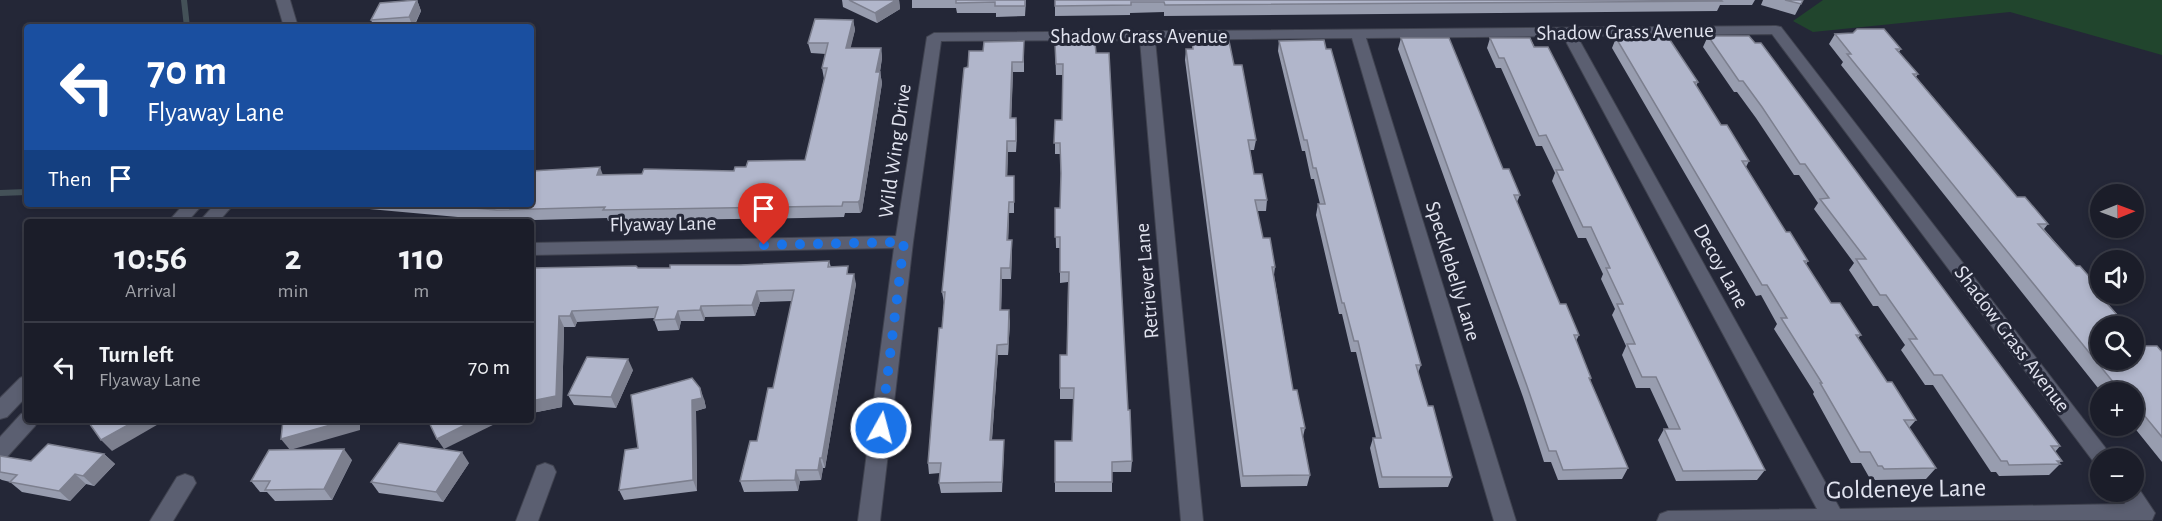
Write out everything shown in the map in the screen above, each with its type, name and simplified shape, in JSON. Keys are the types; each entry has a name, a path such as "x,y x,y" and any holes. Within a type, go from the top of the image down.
{"street":[{"path":"283,0 290,24"},
{"name":"Shadow Grass Avenue","path":"934,37 1776,30 2095,448"},
{"name":"Decoy Lane","path":"1568,32 1835,520"},
{"name":"Specklebelly Lane","path":"1358,34 1505,521"},
{"name":"Retriever Lane","path":"1147,36 1192,521"},
{"name":"Wild Wing Drive","path":"869,521 904,242 934,37"},
{"path":"180,219 191,207"},
{"path":"211,219 222,207"},
{"name":"Flyaway Lane","path":"534,249 904,242"},
{"path":"0,411 24,385"},
{"path":"0,451 25,423"},
{"path":"527,521 545,472"},
{"path":"161,521 185,483"},
{"name":"Goldeneye Lane","path":"1668,521 1835,520 2144,513 2136,502"}],"green space":[{"path":"1823,0 2162,0 2162,55 2010,12 1813,32 1793,21"}],"building":[{"path":"417,0 409,17 371,20 380,3"},
{"path":"849,0 896,0 875,13"},
{"path":"956,0 1025,0 1025,6 995,6 995,2 956,3"},
{"path":"1055,0 1722,1 1165,5 1164,2 1131,2 1131,5 1055,6"},
{"path":"1785,0 1803,0 1801,4"},
{"path":"815,19 853,20 846,48 881,48 876,72 880,72 858,202 843,202 842,206 603,210 605,207 497,210 462,207 534,207 534,171 600,167 597,175 642,174 644,169 734,171 735,167 746,167 748,161 805,160 827,68 822,68 828,43 808,43"},
{"path":"1857,29 1884,29 1901,49 1896,49 1918,74 1913,74 2017,197 2025,197 2048,224 2038,224 2076,266 2080,266 2090,278 2090,304 2107,304 2118,316 2090,316 2090,354 1847,54 1851,54 1835,34 1853,33"},
{"path":"1708,36 1749,36 1755,43 1761,43 2060,446 2051,446 2062,461 2057,461 2060,464 2009,465 2007,461 2001,461 1942,375 1934,375 1909,339 1917,339 1886,295 1880,295 1856,259 1866,259 1820,199 1829,198 1805,164 1800,164 1762,107 1743,81 1739,81"},
{"path":"1668,37 1698,82 1694,82 1721,125 1727,125 1749,161 1742,161 1786,232 1790,232 1808,261 1804,261 1831,303 1840,303 1861,335 1856,335 1887,382 1892,382 1916,420 1904,420 1936,468 1884,469 1878,466 1870,452 1860,452 1820,383 1822,383 1781,318 1787,318 1767,285 1762,285 1616,38"},
{"path":"1401,38 1449,38 1503,169 1509,169 1520,195 1514,195 1560,304 1566,304 1579,335 1574,335 1591,378 1589,378 1628,468 1563,470 1556,451 1549,451"},
{"path":"1490,38 1530,38 1534,47 1548,47 1765,470 1683,471 1664,429 1680,429 1656,377 1642,377 1627,344 1635,344 1617,304 1623,304 1606,268 1610,268 1591,227 1583,227 1556,170 1563,170 1546,135 1539,136 1504,58 1499,58"},
{"path":"1324,40 1326,49 1331,49 1421,365 1416,365 1428,406 1433,406 1452,477 1382,477 1373,438 1381,438 1358,341 1354,341 1344,303 1342,303 1318,204 1325,204 1316,168 1313,168 1307,140 1304,140 1279,41"},
{"path":"1024,41 1023,62 1012,62 1010,118 1016,118 1016,141 1007,141 1006,176 1014,176 1014,202 1009,202 1007,240 1012,240 1010,268 1001,268 1000,310 1009,310 1008,344 997,345 990,440 1004,440 1002,482 939,483 941,463 928,463 964,68 968,67 969,51 983,51 984,42"},
{"path":"1192,41 1229,41 1234,65 1242,65 1256,140 1248,140 1254,174 1262,174 1267,200 1255,200 1263,238 1270,238 1275,267 1272,267 1293,390 1297,390 1305,428 1301,428 1310,475 1243,476 1186,49 1193,49"},
{"path":"1095,43 1096,53 1109,53 1132,461 1112,462 1112,482 1055,482 1055,441 1072,441 1074,388 1060,388 1060,355 1067,355 1069,272 1060,272 1060,237 1055,237 1055,208 1060,208 1061,173 1060,143 1054,143 1055,120 1062,120 1063,64 1056,64 1055,44"},
{"path":"829,261 828,267 848,266 847,274 854,274 818,470 796,470 795,480 740,481 750,441 757,441 768,388 773,388 794,290 757,291 752,305 701,306 700,310 678,311 675,319 654,320 658,307 572,311 570,316 559,316 556,396 534,400 534,268 636,266 638,268 670,268 670,265"},
{"path":"2144,346 2157,346 2162,352 2162,437 2144,415 2144,382 2113,382 2103,370 2144,370"},
{"path":"587,357 628,359 611,397 568,395"},
{"path":"692,378 700,388 702,398 692,400 693,480 619,490 625,450 638,448 631,395"},
{"path":"89,423 132,423 101,440"},
{"path":"283,423 337,423 281,439"},
{"path":"429,423 469,423 437,439"},
{"path":"399,443 462,452 436,492 371,482"},
{"path":"48,444 104,454 83,476 75,474 59,491 10,482 17,475 0,472 0,456 31,461"},
{"path":"344,449 324,489 265,490 270,481 251,481 269,450"}],"waterway":[{"path":"184,0 187,24"},
{"path":"0,193 24,192"}],"route":[{"path":"764,245 904,242 881,428"}]}
